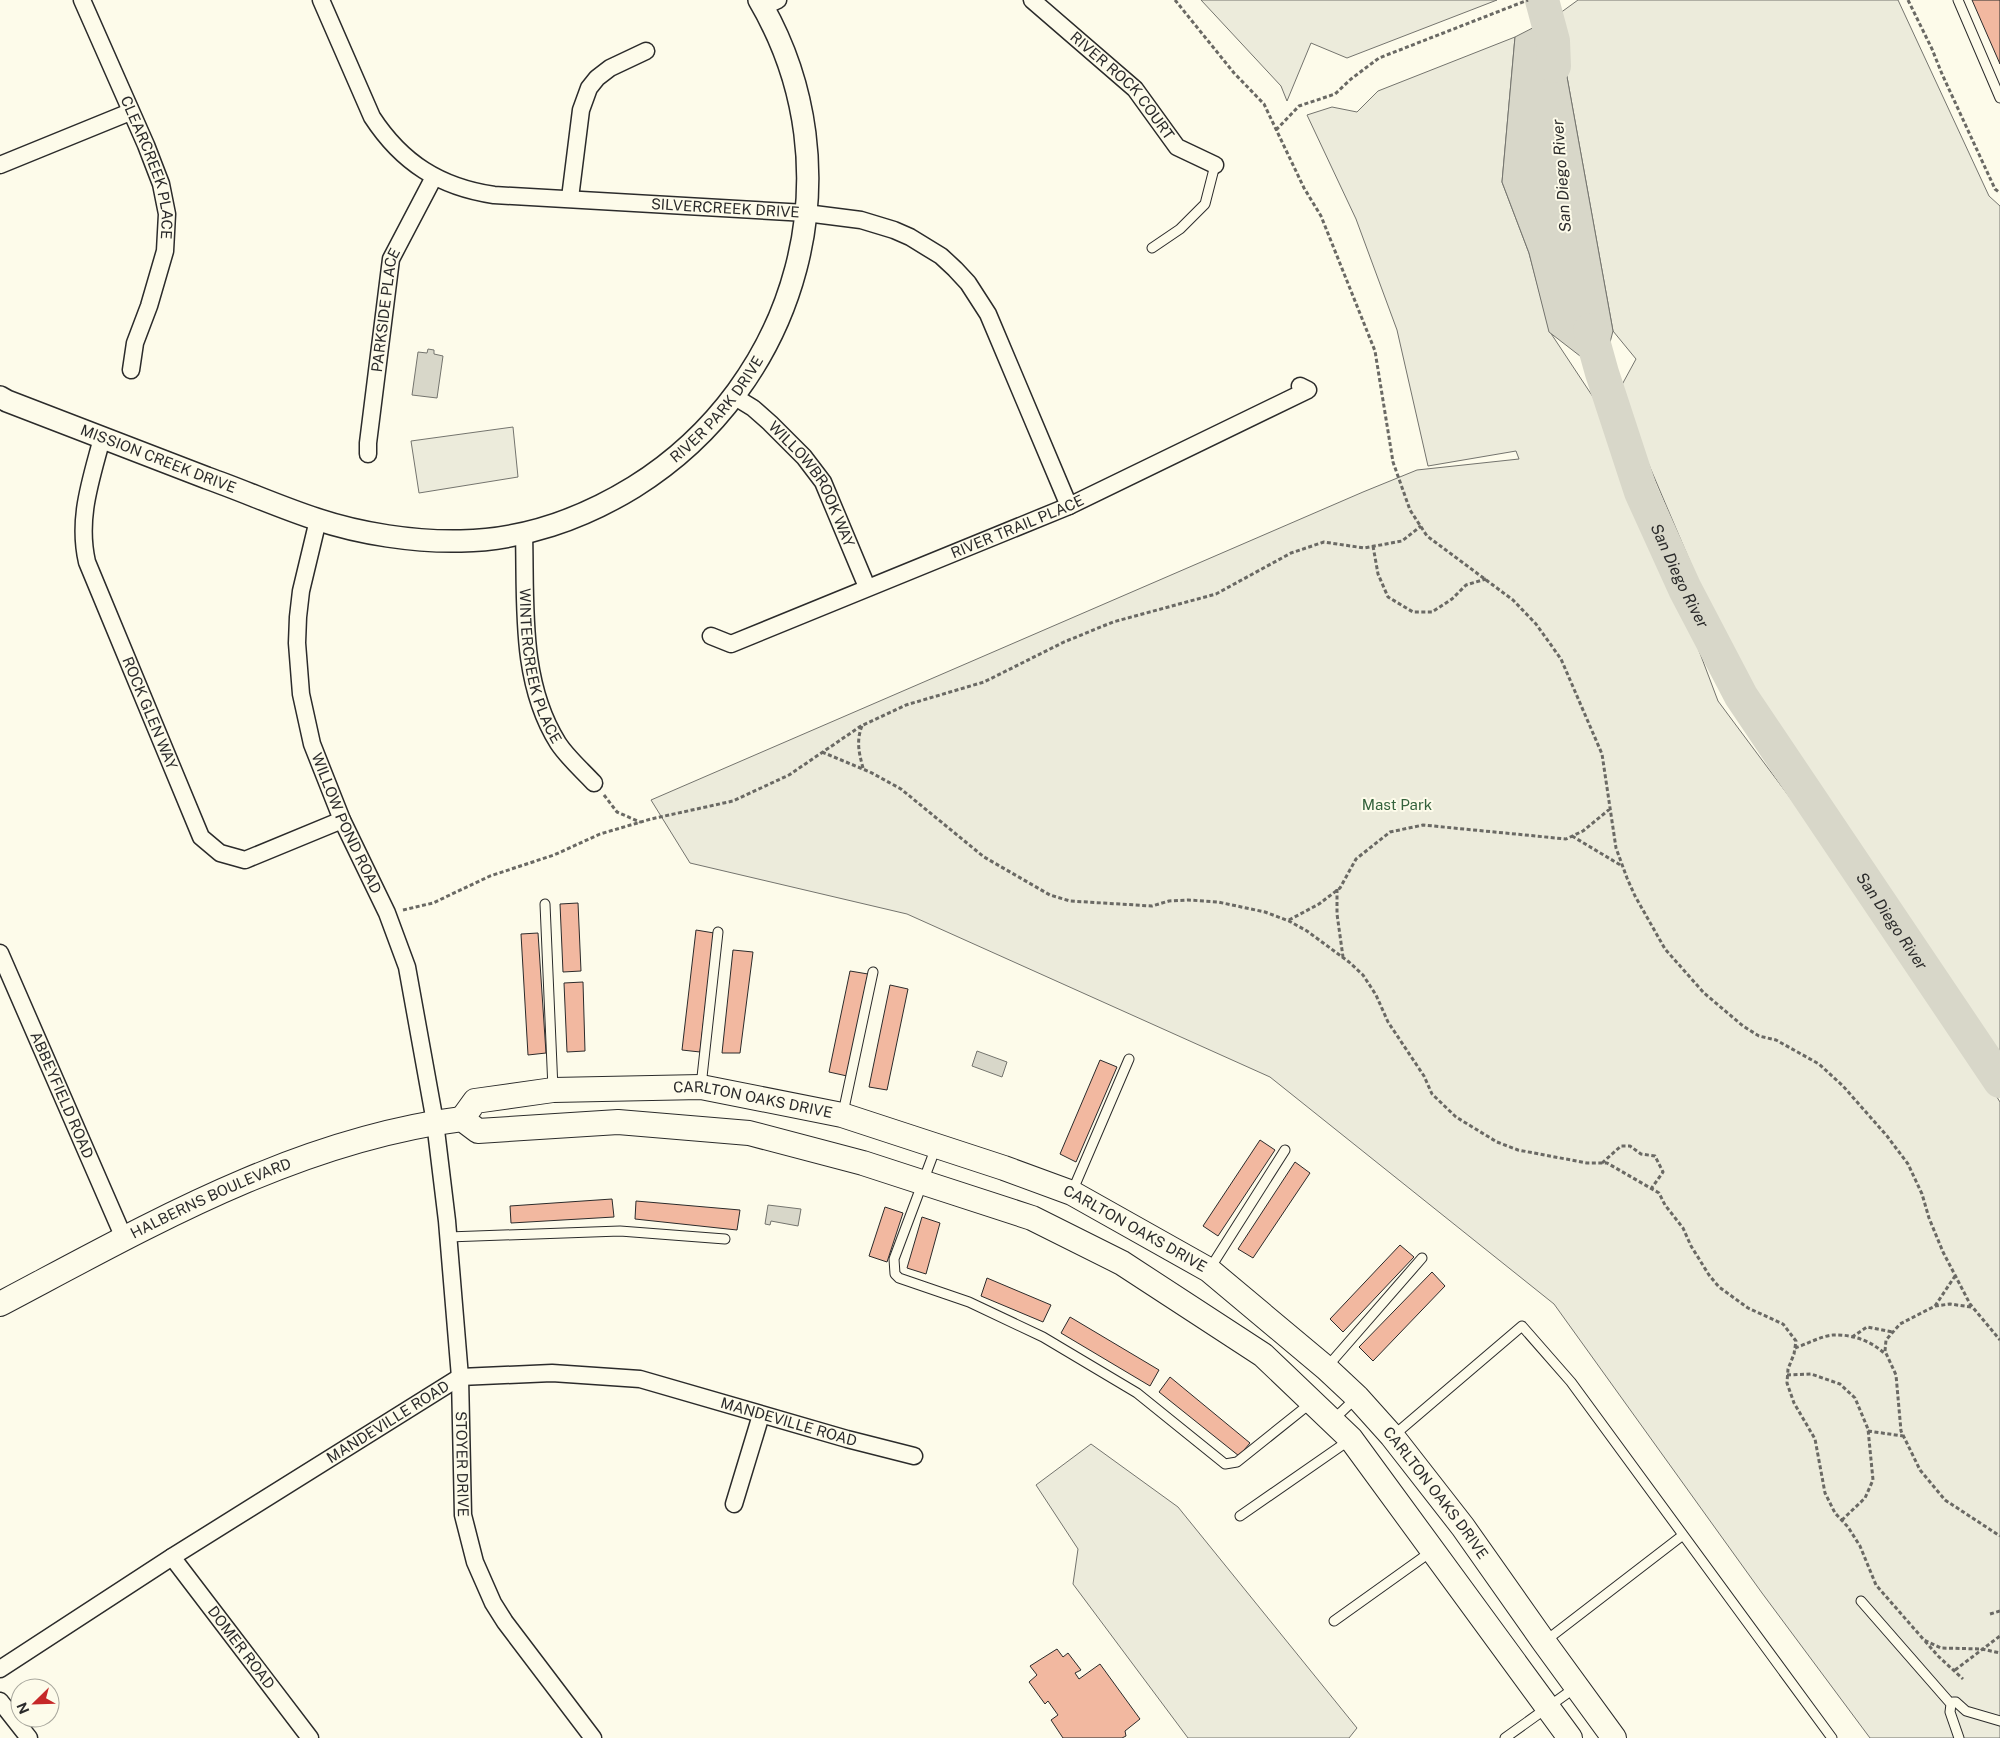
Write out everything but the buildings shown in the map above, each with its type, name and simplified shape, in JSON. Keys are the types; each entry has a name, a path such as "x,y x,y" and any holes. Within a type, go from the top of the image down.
{"main road":[{"name":"CARLTON OAKS DRIVE","path":"462,1119 475,1100 553,1090 701,1087 842,1115 1004,1168 1072,1193 1209,1270 1326,1368 1357,1397 1392,1436 1463,1527 1614,1738"},
{"path":"435,1122 462,1119 478,1131 618,1122 749,1133 863,1163 1032,1218 1122,1263 1263,1355 1351,1439 1546,1708 1570,1738"},
{"name":"HALBERNS BOULEVARD","path":"0,1304 124,1238 264,1172 358,1141 435,1122"}],"street":[{"name":"CLEARCREEK PLACE","path":"82,0 146,145 161,184 167,214 165,251 149,306 135,343 131,370"},
{"name":"RIVER ROCK COURT","path":"1032,0 1135,89 1177,147 1215,166"},
{"name":"SILVERCREEK DRIVE","path":"322,1 377,124 405,157 434,177 466,190 494,195 806,212 861,220 894,230 926,245 941,256 968,283 988,314 1069,506"},
{"name":"RIVER PARK DRIVE","path":"318,520 383,536 458,541 480,540 524,533 557,524 598,507 647,479 695,440 735,397 752,373 778,323 797,269 806,212 806,157 802,117 795,86 767,2"},
{"path":"570,198 581,110 589,88 597,78 610,68 646,51"},
{"path":"0,165 130,112"},
{"name":"PARKSIDE PLACE","path":"368,454 392,259 434,177"},
{"name":"RIVER TRAIL PLACE","path":"712,636 731,644 1069,506 1308,390 1300,386"},
{"name":"MISSION CREEK DRIVE","path":"0,397 318,520"},
{"name":"WILLOWBROOK WAY","path":"735,397 753,408 770,423 804,457 823,482 867,587"},
{"name":"ROCK GLEN WAY","path":"102,438 84,507 83,543 87,562 201,837 220,853 245,860 342,820"},
{"name":"WILLOW POND ROAD","path":"318,520 301,591 297,643 298,669 303,703 312,744 342,820 387,913 407,967 435,1122"},
{"name":"WINTERCREEK PLACE","path":"524,533 527,633 534,680 540,702 559,744 594,783"},
{"name":"ABBEYFIELD ROAD","path":"0,952 124,1238"},
{"name":"STOYER DRIVE","path":"435,1122 448,1237 460,1377 464,1515 475,1562 486,1589 505,1622 594,1738"},
{"name":"MANDEVILLE ROAD","path":"0,1669 172,1557 460,1377 552,1373 640,1379 761,1415 914,1456"},
{"path":"734,1504 761,1415"},
{"name":"DOMER ROAD","path":"172,1557 310,1738"},
{"path":"0,1701 29,1738"}],"lane":[{"path":"1958,0 2000,98"},
{"path":"1152,248 1180,229 1205,204 1215,166"},
{"path":"545,904 553,1090"},
{"path":"701,1087 718,932"},
{"path":"842,1115 873,972"},
{"path":"1072,1193 1129,1059"},
{"path":"936,1147 894,1259 895,1274 899,1278 969,1302 1043,1337 1137,1393 1220,1462 1229,1465 1237,1462 1312,1401"},
{"path":"1209,1270 1285,1150"},
{"path":"448,1237 620,1231 724,1239"},
{"path":"1326,1368 1422,1258"},
{"path":"1392,1436 1522,1326 1571,1382 1832,1738"},
{"path":"1332,1420 1357,1397"},
{"path":"1240,1516 1351,1439"},
{"path":"1544,1642 1683,1535"},
{"path":"1334,1621 1432,1551"},
{"path":"1861,1600 1951,1704 1950,1712 1959,1738"},
{"path":"1505,1738 1577,1687"},
{"path":"1951,1704 1955,1701 1966,1711 2000,1721"}],"path":[{"path":"1175,0 1234,73 1264,104 1304,188 1321,216 1375,351 1393,462 1410,510 1427,536 1513,600 1536,624 1561,659 1602,754 1616,848 1635,896 1665,949 1699,987 1743,1026 1759,1036 1776,1040 1819,1064 1843,1086 1887,1136 1908,1164 1922,1194 1929,1218 1943,1252 1972,1307 2000,1340"},
{"path":"1276,130 1299,106 1335,94 1379,58 1528,0"},
{"path":"1908,0 1995,189 2000,193"},
{"path":"387,913 434,903 490,876 554,855 600,834 641,822 733,801 789,775 863,726 906,705 984,682 1064,642 1113,622 1216,594 1291,553 1324,542 1364,548 1402,541 1421,526"},
{"path":"1373,546 1378,574 1388,596 1413,612 1432,612 1452,599 1466,585 1486,579"},
{"path":"863,726 858,735 863,769"},
{"path":"822,752 863,769 901,789 984,856 1050,895 1070,901 1152,906 1169,901 1218,902 1265,912 1289,921 1307,931 1363,975 1376,995 1388,1022 1424,1076 1432,1094 1456,1118 1497,1142 1518,1150 1587,1163 1606,1163 1659,1193 1665,1205 1683,1228 1691,1246 1709,1275 1733,1298 1783,1324 1796,1341 1787,1375 1787,1384 1794,1403 1816,1438 1825,1493 1835,1513 1860,1546 1876,1585 1938,1656 1963,1679"},
{"path":"594,783 617,812 641,822"},
{"path":"1289,921 1319,904 1340,888 1356,859 1390,832 1423,825 1566,839 1584,832 1611,808"},
{"path":"1572,836 1623,866"},
{"path":"1337,889 1337,914 1343,958"},
{"path":"1602,1163 1621,1146 1630,1146 1641,1154 1655,1156 1664,1172 1651,1189"},
{"path":"1934,1307 1955,1276"},
{"path":"1972,1307 1950,1304 1934,1307 1900,1324 1886,1340 1885,1351 1896,1375 1901,1431 1920,1470 1945,1500 2000,1536"},
{"path":"1852,1337 1867,1327 1893,1332"},
{"path":"1794,1348 1832,1335 1852,1337 1874,1344 1887,1355"},
{"path":"1787,1375 1811,1374 1840,1384 1855,1398 1868,1431 1873,1480 1865,1498 1842,1520"},
{"path":"1868,1431 1904,1436"},
{"path":"1990,1614 2000,1611"},
{"path":"1955,1670 2000,1636"},
{"path":"1925,1641 1941,1648 1984,1649 2000,1653"}],"green space":[{"path":"1201,0 1497,0 1347,58 1311,43 1287,101 1281,86"},
{"path":"1578,0 1898,0 1989,196 2000,206 2000,1058 1750,686 1697,578 1618,392 1636,359 1613,331 1556,16"},
{"name":"Mast Park","path":"1515,37 1502,182 1529,253 1550,332 1603,412 1678,595 1718,701 1917,968 2000,1102 2000,1738 1870,1738 1762,1593 1554,1304 1270,1077 907,914 690,863 651,800 1417,470 1519,459 1516,451 1428,466 1397,330 1356,219 1307,115 1332,107 1357,112 1378,91"},
{"path":"513,427 518,477 419,493 411,441"},
{"path":"1091,1444 1178,1507 1357,1728 1349,1738 1188,1738 1073,1584 1078,1549 1036,1485"}],"water":[{"path":"1556,16 1613,331 1602,373 1549,332 1529,253 1502,182 1515,37"},
{"path":"428,349 434,350 434,354 443,356 437,398 412,395 418,352 427,353"},
{"path":"977,1051 1007,1062 1002,1077 972,1066"},
{"path":"768,1205 801,1209 798,1226 771,1221 770,1225 765,1224"}],"waterway":[{"name":"San Diego River","path":"1542,0 1553,41 1554,66"},
{"name":"San Diego River","path":"1590,330 1641,492 1685,589 1741,696 2000,1081"}]}
